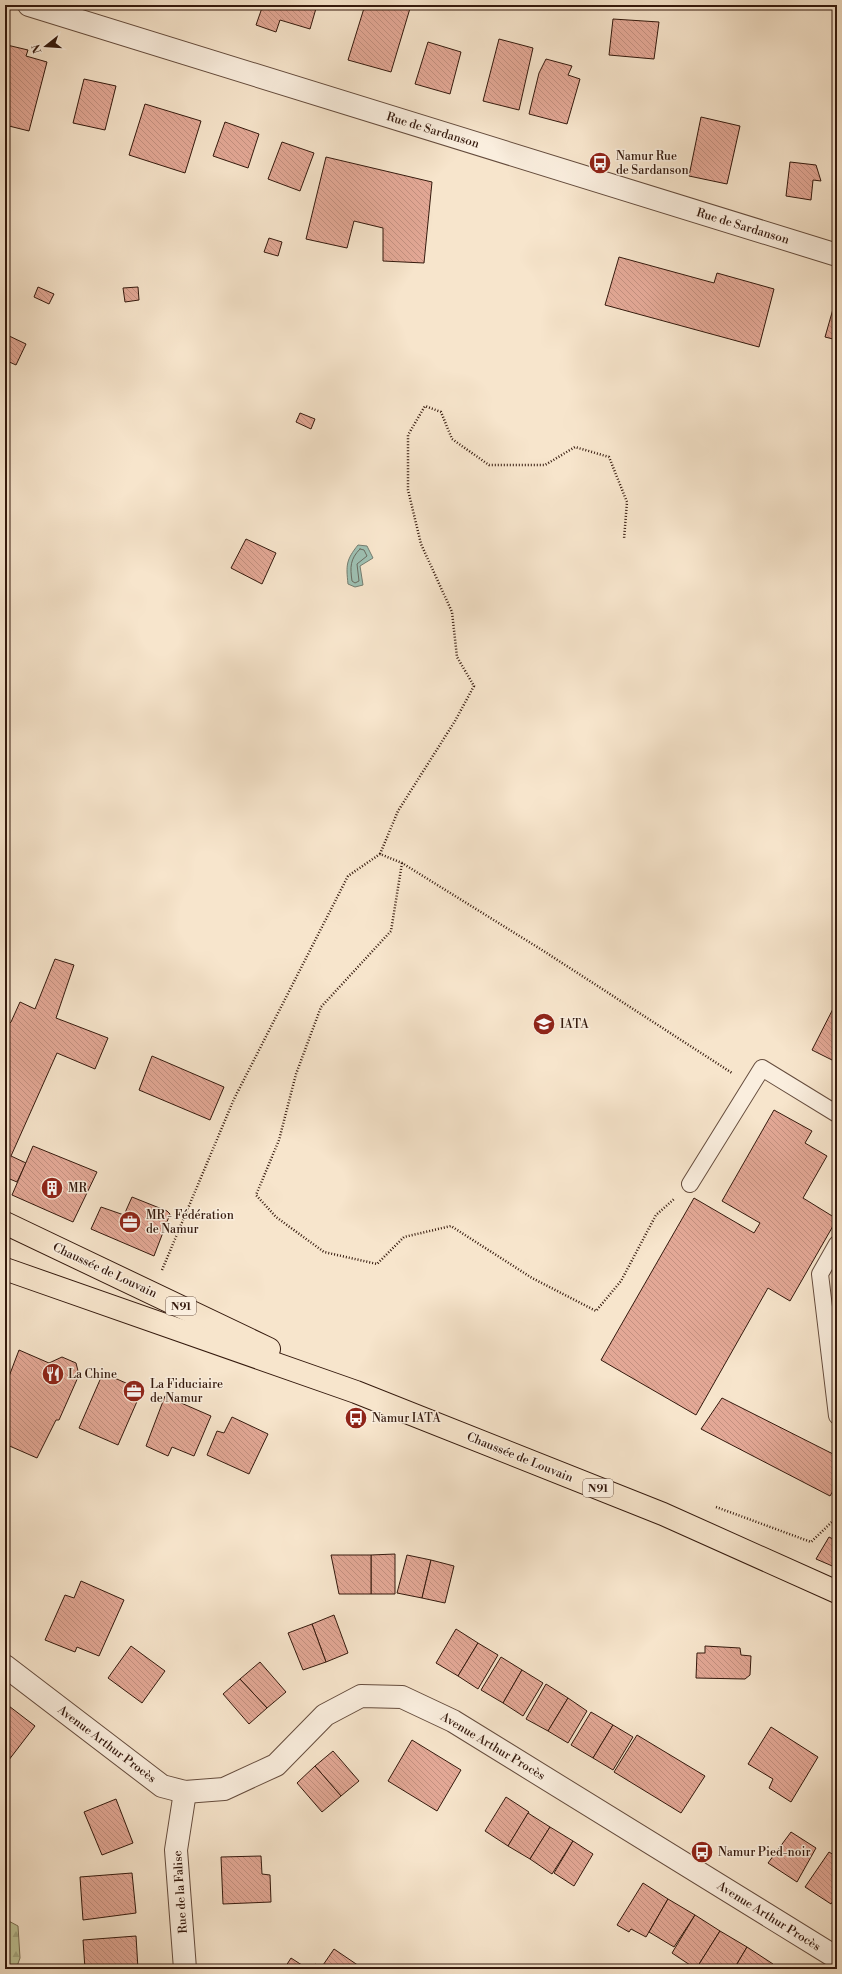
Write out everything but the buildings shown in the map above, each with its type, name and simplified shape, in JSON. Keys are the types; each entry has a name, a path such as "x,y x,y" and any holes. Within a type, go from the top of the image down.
{"main road":[{"name":"Chaussée de Louvain","path":"5,1223 152,1292 356,1392"},
{"name":"Chaussée de Louvain","path":"5,1269 356,1392 663,1514 837,1592"}],"street":[{"name":"Rue de Sardanson","path":"28,5 833,250"},
{"name":"Avenue Arthur Procès","path":"5,1666 162,1786 185,1792 224,1789 276,1765 325,1714 361,1696 402,1697 453,1720 837,1958"},
{"name":"Rue de la Falise","path":"185,1792 176,1850 185,1969"}],"lane":[{"path":"690,1184 762,1068 837,1114"},
{"path":"837,1244 820,1274 837,1416"}],"path":[{"path":"152,1292 168,1258 234,1099 344,883 348,876 380,854 398,811 455,721 474,686 457,657 452,612 421,544 408,490 408,435 425,406 441,412 452,439 489,465 545,465 575,447 609,457 627,502 624,539"},
{"path":"380,854 402,863 542,950 733,1073 762,1068"},
{"path":"402,863 391,931 321,1007 296,1074 279,1140 256,1195 276,1217 324,1252 378,1264 404,1237 451,1226 532,1278 596,1311 621,1281 656,1215 690,1184"},
{"path":"811,1542 837,1517"}],"green space":[{"path":"5,1919 18,1926 20,1958 16,1969 5,1969"}],"water":[{"path":"358,545 367,546 373,558 360,566 363,585 355,587 348,584 347,567 351,555"}],"place":[{"name":"Namur Rue de Sardanson","path":"600,163"},
{"name":"IATA","path":"544,1024"},
{"name":"MR","path":"52,1188"},
{"name":"MR - Fédération de Namur","path":"130,1222"},
{"name":"La Chine","path":"53,1374"},
{"name":"La Fiduciaire de Namur","path":"134,1391"},
{"name":"Namur IATA","path":"356,1418"},
{"name":"Namur Pied-noir","path":"702,1852"}]}
